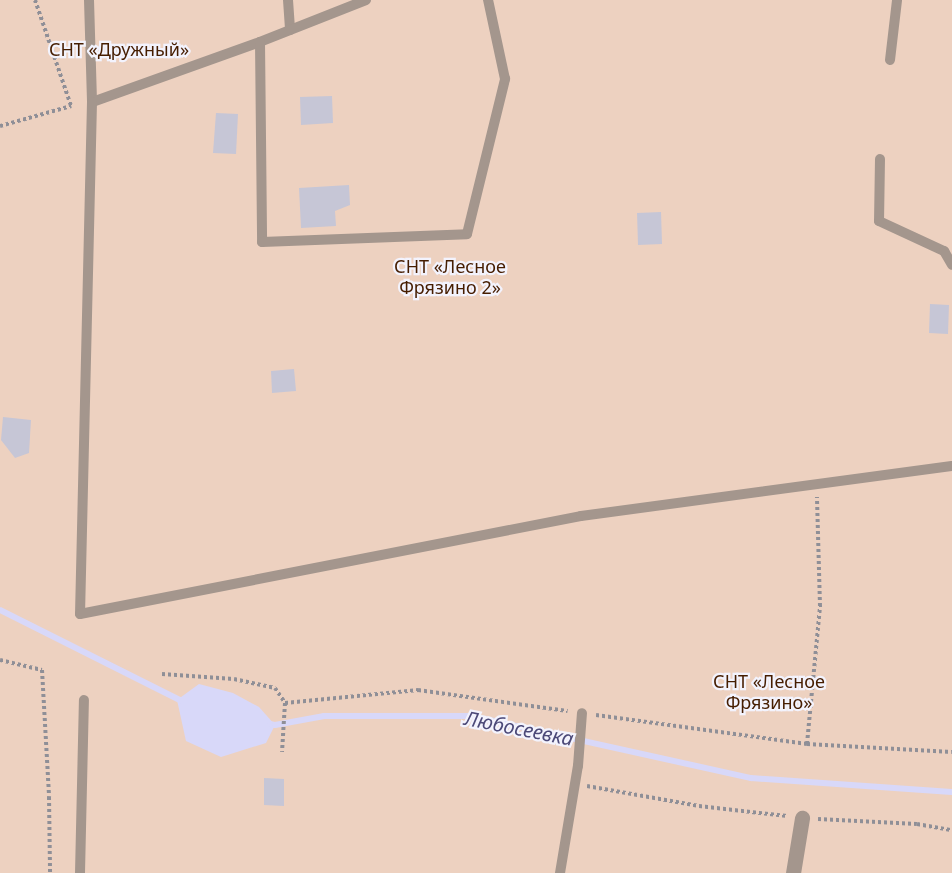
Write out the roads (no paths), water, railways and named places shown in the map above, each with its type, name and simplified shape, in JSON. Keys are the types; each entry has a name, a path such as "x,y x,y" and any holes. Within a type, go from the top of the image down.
{"street":[{"path":"794,873 802,818"}],"lane":[{"path":"89,0 92,102 80,614 581,516 952,466"},
{"path":"288,0 290,30"},
{"path":"92,102 260,42 366,0"},
{"path":"260,42 262,242 466,234 505,79 488,0"},
{"path":"890,60 897,0"},
{"path":"880,159 879,221 944,251 952,265"},
{"path":"80,873 84,700"},
{"path":"561,873 578,766 582,713"}],"water":[{"path":"199,684 233,693 259,707 275,725 266,743 221,757 186,741 177,700"}],"waterway":[{"name":"Любосеевка","path":"0,610 184,702"},
{"name":"Любосеевка","path":"270,724 324,716 471,716 751,778 952,792"}],"park label":[{"name":"СНТ «Дружный»","path":"119,49"},
{"name":"СНТ «Лесное Фрязино 2»","path":"450,277"},
{"name":"СНТ «Лесное Фрязино»","path":"769,692"}]}
